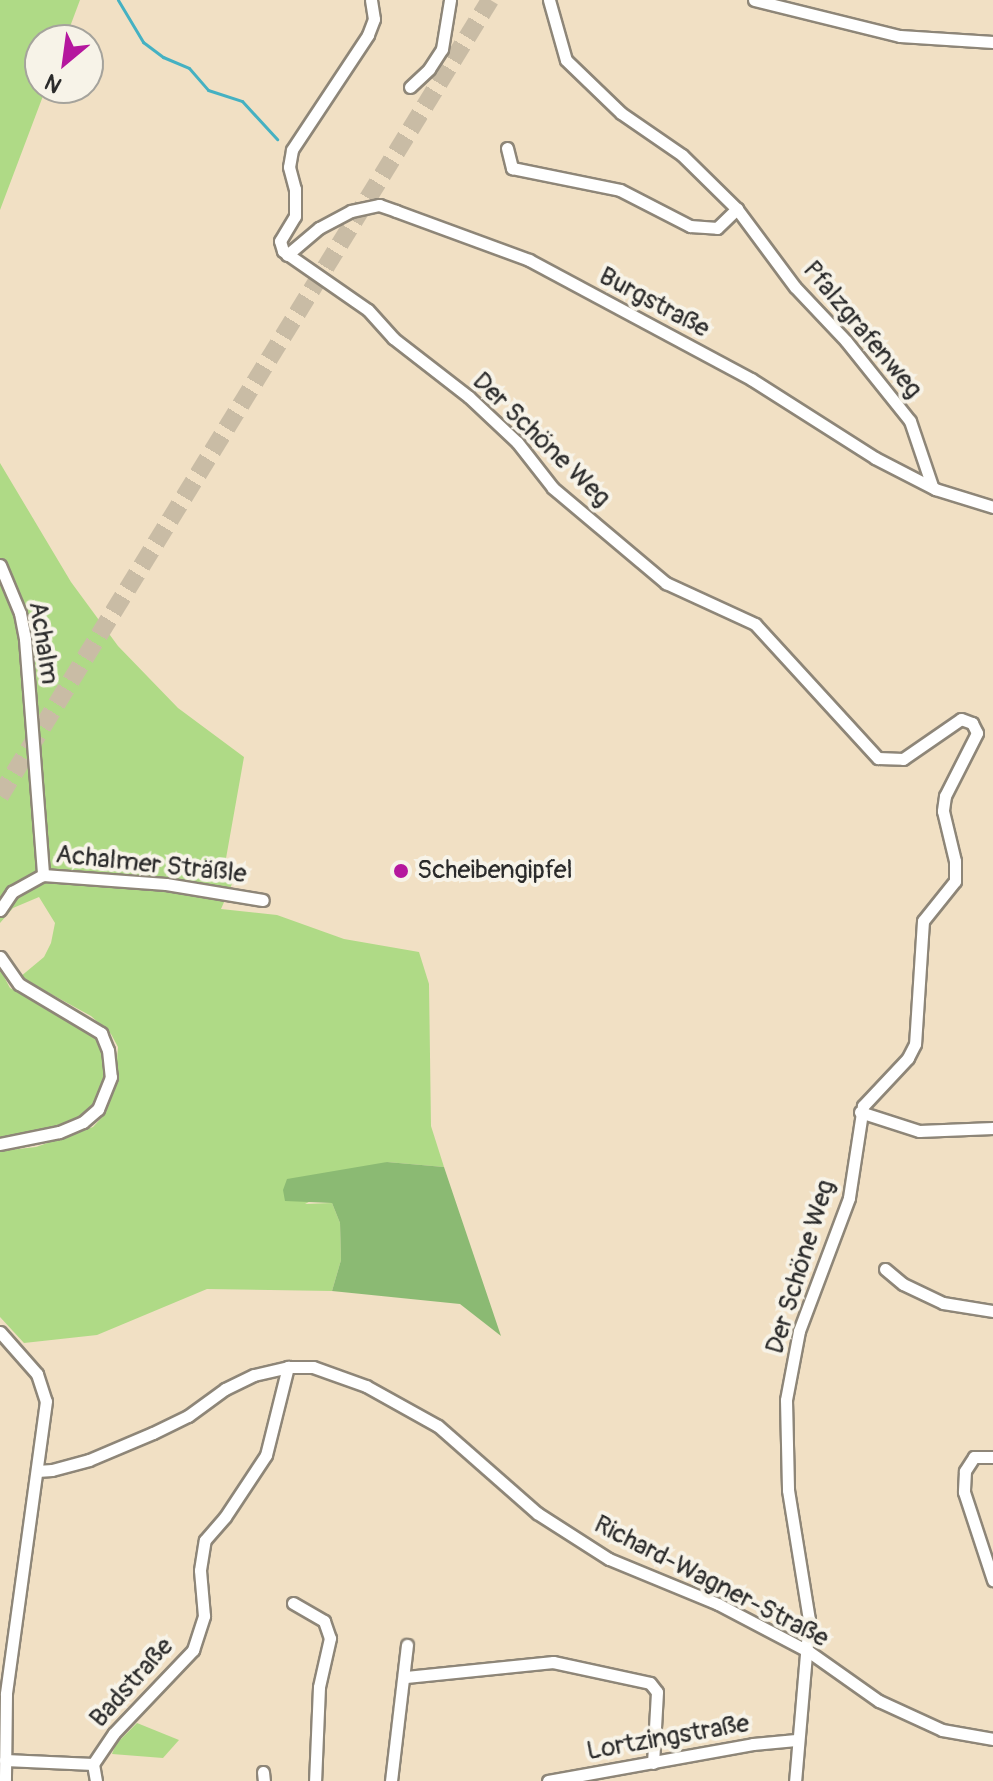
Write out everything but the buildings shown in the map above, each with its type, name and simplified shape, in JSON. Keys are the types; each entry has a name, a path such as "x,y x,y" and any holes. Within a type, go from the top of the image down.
{"street":[{"path":"287,255 279,246 295,216 295,189 289,167 292,150 368,35 374,19 371,0"},
{"path":"410,87 429,69 442,49 450,0"},
{"name":"Pfalzgrafenweg","path":"549,0 566,60 621,113 682,155 737,209 795,287 846,341 910,421 927,481 935,489"},
{"path":"754,0 900,36 993,42"},
{"path":"507,148 512,168 620,190 690,226 717,228 737,209"},
{"name":"Burgstraße","path":"287,255 319,228 351,211 379,205 396,211 529,260 751,379 875,458 935,489 993,507"},
{"name":"Der Schöne Weg","path":"287,255 368,310 393,338 469,397 517,442 553,488 666,583 755,624 878,758 903,759 946,726 961,719 972,723 977,733 945,796 943,811 955,861 955,881 923,921 915,1044 908,1058 867,1097 860,1112 849,1198 799,1331 786,1400 788,1490 809,1619 808,1651 796,1740 795,1781"},
{"name":"Achalm","path":"0,565 20,613 25,639 43,875"},
{"name":"Achalmer Sträßle","path":"0,910 12,892 43,875 166,884 263,900"},
{"path":"0,957 19,984 101,1033 108,1050 111,1077 98,1109 83,1122 59,1132 0,1144"},
{"path":"860,1112 919,1131 993,1128"},
{"path":"885,1269 903,1284 943,1303 993,1311"},
{"path":"0,1332 37,1374 44,1390 37,1471 6,1694 5,1781"},
{"name":"Richard-Wagner-Straße","path":"37,1471 89,1460 188,1416 225,1389 254,1375 288,1367 313,1367 394,1400 438,1426 537,1513 609,1559 718,1604 808,1651 879,1701 942,1730 993,1739"},
{"name":"Badstraße","path":"96,1781 93,1764 114,1733 193,1650 204,1616 200,1570 205,1540 225,1517 266,1455 288,1367"},
{"path":"993,1457 974,1457 965,1471 964,1492 993,1580"},
{"path":"293,1603 329,1628 319,1687 315,1781"},
{"path":"391,1781 406,1677 407,1645"},
{"path":"406,1677 553,1662 650,1683 657,1692 653,1763"},
{"name":"Lortzingstraße","path":"548,1781 753,1744 796,1740"},
{"name":"Badstraße","path":"5,1760 93,1764"}],"green space":[{"path":"0,0 80,0 71,24 24,24 24,104 40,104 0,210"},
{"path":"0,463 71,582 118,646 178,708 244,757 225,864 239,868 221,909 277,915 344,939 419,952 429,984 431,1126 444,1167 387,1162 305,1204 332,1203 340,1223 341,1260 332,1291 207,1289 97,1335 24,1343 0,1317 0,1151 36,1147 93,1127 105,1114 115,1087 118,1047 111,1034 91,1016 20,977 44,957 51,943 55,923 39,897 13,908 0,923"},
{"path":"0,969 10,988 98,1035 105,1051 106,1068 95,1105 82,1118 59,1128 0,1140"},
{"path":"387,1162 444,1167 501,1336 460,1304 332,1291 341,1260 340,1223 332,1203 285,1201 283,1190 287,1179"},
{"path":"137,1723 179,1740 163,1758 112,1754 116,1744"}],"waterway":[{"path":"118,0 143,42 163,57 189,68 208,90 242,101 277,139"}],"tunnel":[{"path":"0,796 490,0"}],"place":[{"name":"Scheibengipfel","path":"401,871"}]}
